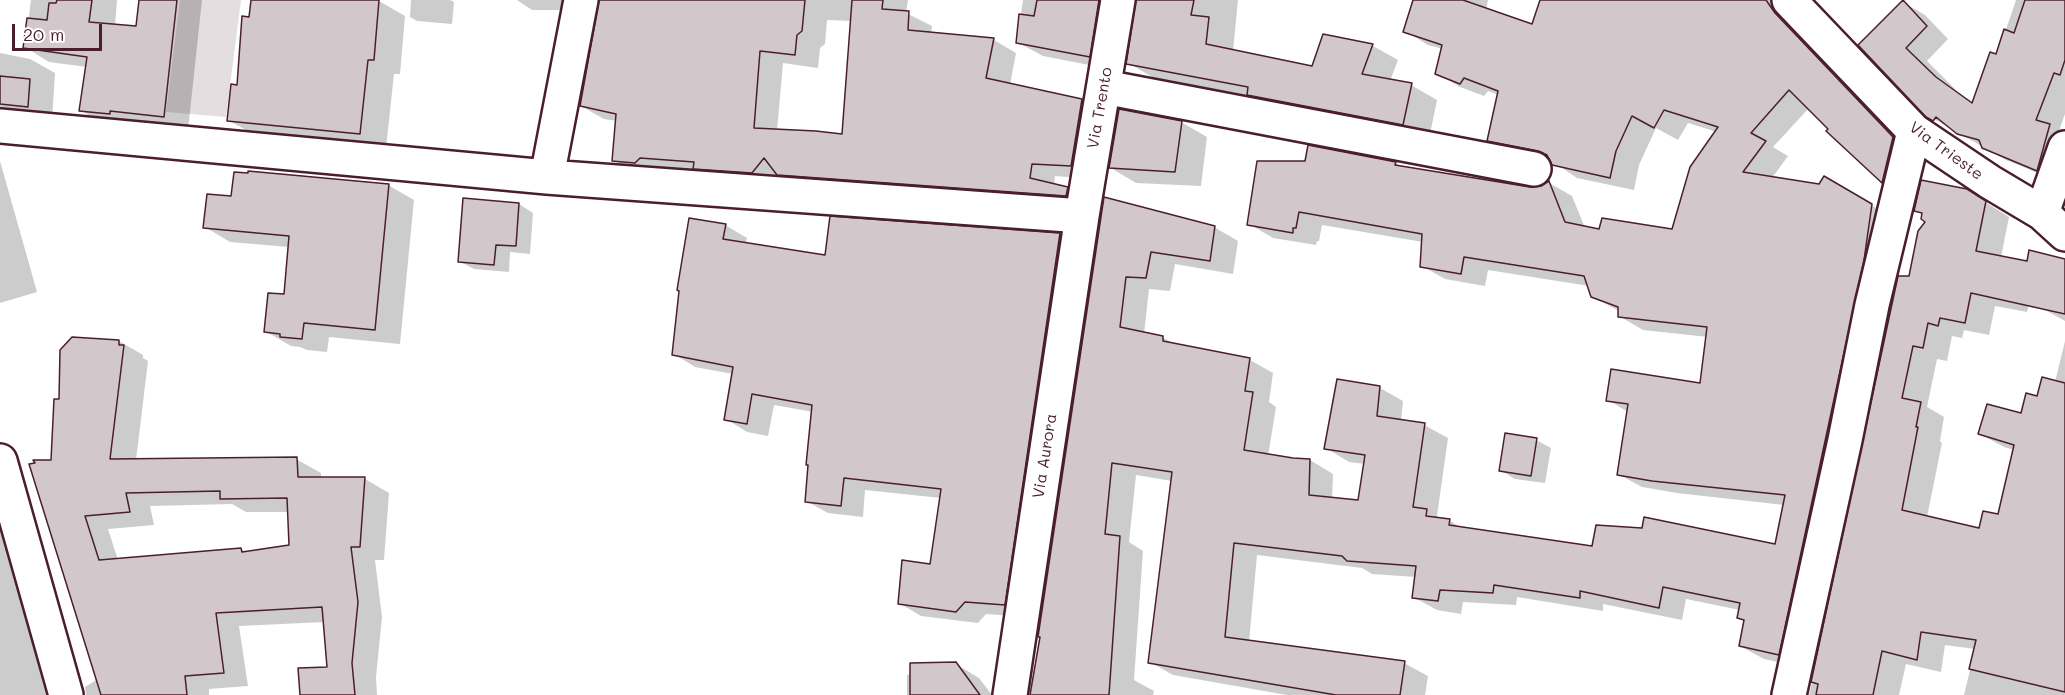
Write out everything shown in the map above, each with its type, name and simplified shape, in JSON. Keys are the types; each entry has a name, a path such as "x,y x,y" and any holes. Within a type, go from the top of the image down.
{"street":[{"path":"547,177 581,0"},
{"name":"Via Trento","path":"1082,216 1118,0"},
{"name":"Via Trieste","path":"1789,0 1914,131 2054,224"},
{"path":"1104,87 1534,169"},
{"path":"0,126 547,177 1082,216"},
{"path":"1789,695 1872,305 1914,131"},
{"path":"2054,224 2065,148"},
{"name":"Via Aurora","path":"1010,695 1082,216"},
{"path":"0,461 66,695"}],"shaded area":[{"path":"180,0 241,0 226,117 166,112"}],"building":[{"path":"57,0 92,0 89,22 136,26 139,0 177,0 164,117 110,111 110,114 79,111 87,57 23,48 27,18 47,20 49,3 56,3"},
{"path":"251,0 379,0 374,60 368,60 360,134 227,121 231,84 237,85 242,16 249,17"},
{"path":"599,0 805,0 802,31 797,35 795,55 760,51 754,128 842,134 852,0 883,0 882,9 909,11 908,30 994,38 986,78 1082,99 1071,166 1032,164 1030,178 1068,187 1066,196 777,175 764,158 752,173 693,169 694,162 640,158 635,163 612,161 616,114 580,106"},
{"path":"1037,0 1099,0 1090,57 1016,43 1019,14 1034,16"},
{"path":"1136,0 1194,0 1191,15 1209,17 1206,44 1312,66 1323,34 1373,44 1362,74 1412,83 1403,125 1247,95 1248,87 1126,64"},
{"path":"1413,0 1463,0 1532,24 1540,0 1766,0 1775,13 1893,137 1882,183 1826,131 1828,129 1789,90 1751,133 1766,141 1743,172 1819,184 1824,176 1872,204 1864,260 1779,655 1739,646 1744,620 1737,618 1740,603 1663,587 1659,608 1580,591 1580,598 1494,585 1493,593 1440,590 1438,601 1412,598 1416,566 1347,561 1342,556 1234,543 1225,637 1405,661 1400,695 1336,695 1148,663 1172,472 1112,463 1105,534 1120,536 1109,695 1030,695 1104,197 1215,226 1210,261 1151,252 1146,278 1126,277 1120,327 1163,336 1163,341 1250,358 1245,391 1253,392 1244,450 1310,459 1309,495 1358,500 1365,455 1324,449 1337,379 1380,386 1377,416 1425,423 1413,507 1427,509 1426,516 1450,519 1449,525 1592,546 1596,525 1642,528 1644,517 1775,544 1785,495 1652,481 1617,475 1628,404 1606,401 1611,369 1700,383 1707,327 1618,317 1618,307 1591,297 1584,276 1464,257 1461,274 1420,267 1422,234 1299,212 1293,233 1247,225 1257,161 1305,161 1308,145 1396,162 1395,165 1530,187 1541,186 1549,181 1565,222 1599,229 1602,218 1672,229 1690,167 1718,127 1664,110 1654,128 1632,116 1616,151 1610,178 1552,165 1547,155 1538,151 1487,141 1498,91 1464,78 1460,84 1435,74 1442,45 1403,32"},
{"path":"1903,0 1927,26 1906,48 1936,77 1972,103 1990,52 1996,54 2004,29 2014,33 2025,0 2065,0 2065,60 2060,75 2054,73 2036,120 2050,124 2037,171 1982,148 1979,140 1957,134 1936,117 1933,121 1926,117 1858,45"},
{"path":"0,76 30,79 28,107 0,104"},
{"path":"1119,109 1182,121 1175,172 1109,168"},
{"path":"248,171 389,184 375,330 304,323 302,339 280,337 280,334 264,332 268,293 284,294 289,236 203,228 207,194 231,196 234,172 248,173"},
{"path":"1921,180 1967,189 1986,201 1976,251 2027,261 2029,250 2065,259 2065,314 1971,293 1965,323 1940,318 1938,326 1928,323 1923,348 1913,346 1902,398 1921,402 1902,510 1979,528 1983,511 1998,514 2014,445 1978,434 1987,404 2021,413 2026,393 2037,396 2042,377 2065,383 2065,692 1969,669 1976,640 1921,632 1917,660 1882,651 1873,695 1816,695 1818,684 1811,682 1898,276 1909,276 1918,231 1925,222 1921,219 1922,213 1914,211"},
{"path":"463,198 519,203 516,246 496,245 494,265 458,262"},
{"path":"830,216 1060,233 1005,605 965,602 956,612 898,604 902,560 930,564 941,489 844,478 841,506 805,502 812,405 752,394 747,424 724,420 733,367 672,355 679,291 677,290 689,218 726,224 723,239 825,255"},
{"path":"72,337 119,340 119,345 124,345 110,459 297,457 298,477 365,477 360,547 351,547 358,602 352,663 355,695 300,695 298,668 327,667 322,607 216,613 224,673 185,676 187,695 101,695 29,464 35,463 33,460 51,460 54,399 59,399 60,350","holes":["220,491 220,499 287,498 289,545 242,552 241,548 99,560 85,516 130,512 126,493"]},
{"path":"1505,433 1537,438 1531,476 1499,471"},
{"path":"956,662 980,695 910,695 910,663"}]}
